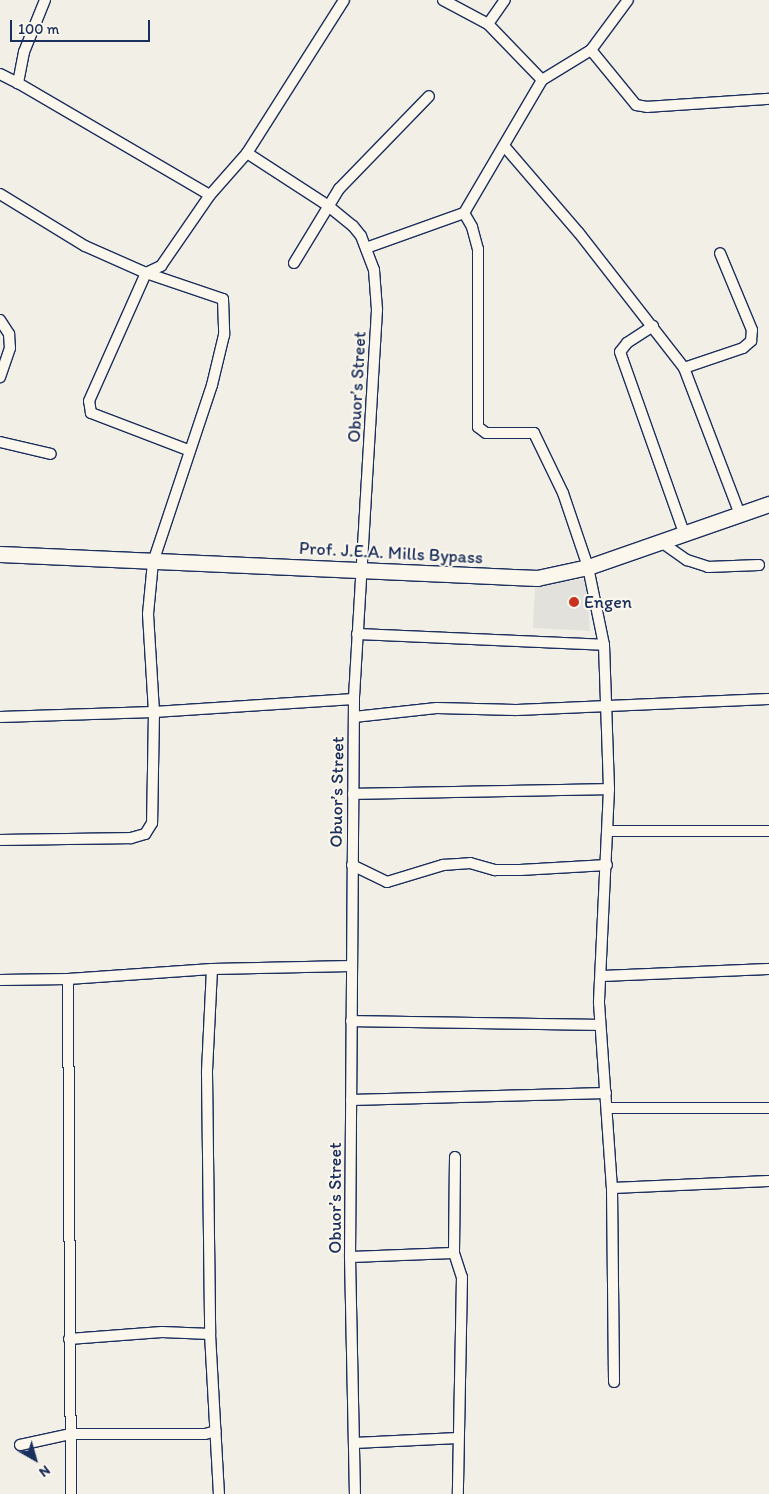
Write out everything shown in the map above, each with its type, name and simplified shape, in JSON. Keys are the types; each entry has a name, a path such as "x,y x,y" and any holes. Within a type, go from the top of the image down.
{"street":[{"path":"18,83 24,52 45,0"},
{"path":"188,450 91,414 89,401 146,273 161,266 210,195 247,153 344,0"},
{"path":"443,0 488,24 542,80"},
{"path":"488,24 505,0"},
{"path":"366,248 464,213 505,147 542,80 591,50 628,0"},
{"path":"591,50 636,105 647,107 769,98"},
{"path":"0,74 210,195"},
{"path":"294,263 327,204 429,96"},
{"path":"505,147 653,326 684,368 740,515"},
{"name":"Obuor’s Street","path":"247,153 327,204 353,226 366,248 374,270 378,310 354,699 350,1257 355,1494"},
{"path":"0,194 85,246 146,273 217,296 224,304 224,335 212,385 188,450 153,562 148,614 154,712 152,823 145,834 131,838 0,840"},
{"path":"464,213 472,227 478,249 478,427 486,433 534,433 563,493 588,567 604,645 609,790 600,1025 609,1108 612,1188 614,1382"},
{"path":"684,368 743,348 751,341 752,330 720,253"},
{"path":"0,320 9,334 10,341 0,377"},
{"path":"653,326 626,343 620,352 685,536"},
{"path":"0,442 51,454"},
{"name":"Prof. J.E.A. Mills Bypass","path":"0,554 537,578 588,567 661,542 685,536 769,504"},
{"path":"661,542 687,560 708,566 759,565"},
{"path":"357,634 604,645"},
{"path":"0,717 154,712 354,699"},
{"path":"354,717 437,708 516,710 769,699"},
{"path":"353,794 609,790"},
{"path":"608,831 769,831"},
{"path":"352,864 386,882 443,865 470,863 495,870 520,870 607,865"},
{"path":"0,980 68,979 212,969 351,966"},
{"path":"212,969 207,1073 210,1334 219,1494"},
{"path":"601,976 769,969"},
{"path":"68,979 71,1494"},
{"path":"351,1021 600,1025"},
{"path":"351,1100 606,1093"},
{"path":"609,1108 769,1108"},
{"path":"455,1157 454,1253 462,1277 458,1494"},
{"path":"612,1188 769,1181"},
{"path":"350,1257 454,1253"},
{"path":"69,1338 162,1332 210,1334"},
{"path":"20,1445 70,1434 205,1434 216,1431"},
{"path":"354,1443 458,1438"}],"shaded area":[{"path":"586,579 590,631 533,628 535,585"}],"place":[{"name":"Engen","path":"574,602"}]}
